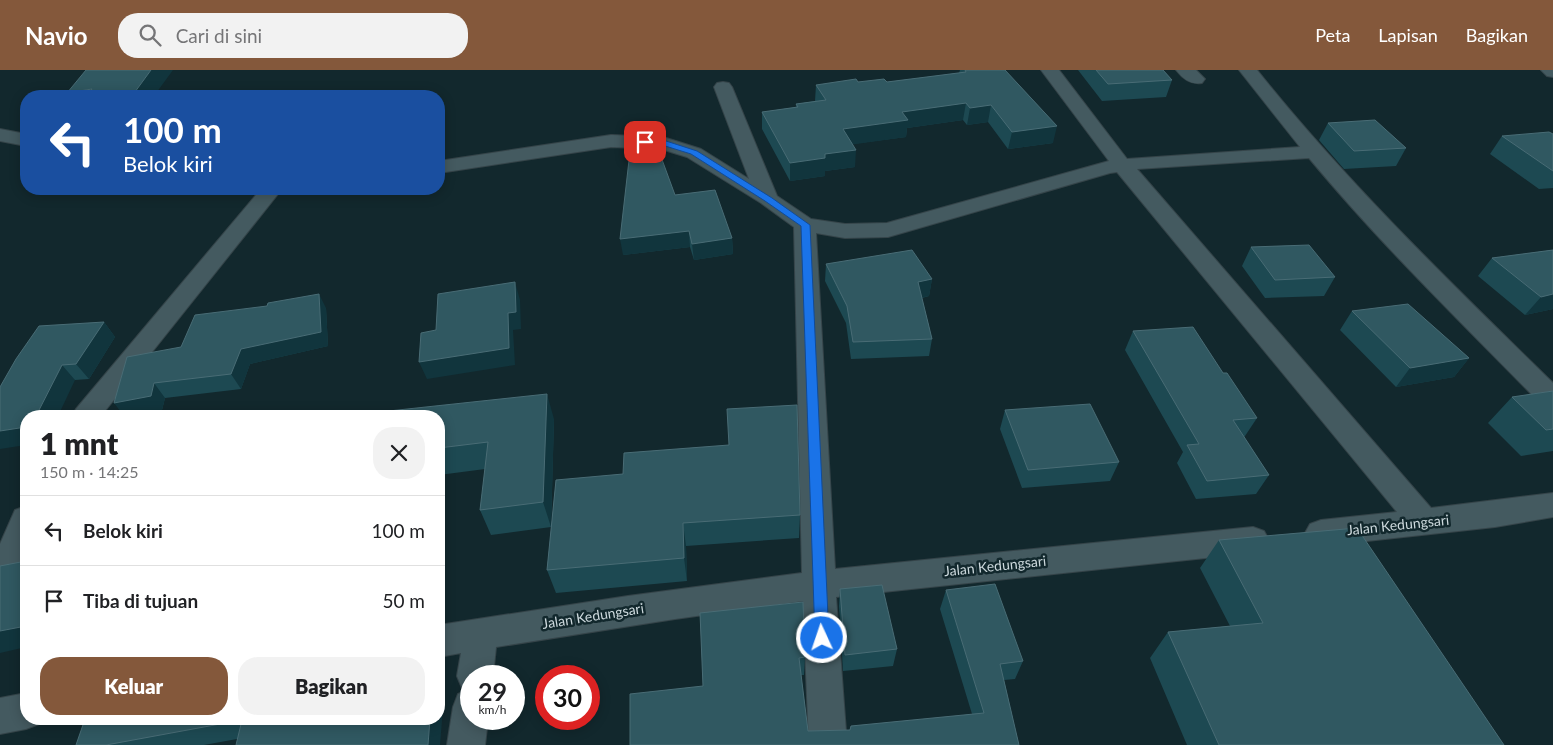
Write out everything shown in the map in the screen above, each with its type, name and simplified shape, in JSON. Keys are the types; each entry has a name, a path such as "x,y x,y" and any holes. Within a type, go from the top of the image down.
{"street":[{"path":"1050,70 1122,165 1424,522"},
{"path":"1248,70 1313,152 1553,399"},
{"path":"723,87 768,199"},
{"path":"0,135 20,139"},
{"path":"445,166 611,141 663,143 694,153 768,199 805,225 845,231 888,230 1108,167 1148,162 1313,152"},
{"path":"91,410 267,195"},
{"path":"805,225 819,585 828,745"},
{"name":"Jalan Kedungsari","path":"445,640 703,600 819,585 1424,522 1553,505"},
{"path":"0,582 20,534"},
{"path":"477,665 481,634"},
{"path":"0,716 20,712"},
{"path":"466,745 468,730"}],"building":[{"path":"86,70 151,70 136,90 69,90"},
{"path":"965,70 1005,70 1057,126 1012,132 991,105 970,108 966,103 902,112 908,120 843,129 856,150 825,154 825,158 790,163 762,112 798,107 796,104 826,100 816,85 856,79 858,82 884,79 887,82 966,72"},
{"path":"1096,70 1163,70 1172,80 1108,84"},
{"path":"1375,120 1406,148 1354,151 1328,123"},
{"path":"1549,132 1553,134 1553,171 1502,136"},
{"path":"632,134 653,135 675,195 715,190 732,238 692,244 689,231 620,239"},
{"path":"1309,245 1335,277 1275,280 1251,247"},
{"path":"912,250 932,279 918,282 932,339 853,342 847,306 826,264"},
{"path":"1553,250 1553,294 1541,297 1492,258"},
{"path":"515,282 516,312 508,313 509,348 419,362 421,333 436,330 438,294"},
{"path":"319,294 321,332 241,349 231,374 154,383 151,396 114,403 127,357 181,347 195,315 267,306 268,303"},
{"path":"1408,304 1469,358 1410,368 1352,311"},
{"path":"104,322 76,364 62,365 39,410 20,410 20,428 0,431 0,387 16,359 39,326"},
{"path":"1193,327 1223,373 1227,373 1257,418 1233,420 1269,475 1207,481 1187,445 1199,444 1133,331"},
{"path":"1553,391 1553,429 1546,430 1512,397"},
{"path":"547,394 543,502 480,510 488,442 445,447 445,410 398,410"},
{"path":"1090,404 1119,462 1028,470 1005,410"},
{"path":"797,405 800,515 683,523 684,558 547,570 556,480 623,474 624,453 729,445 727,409"},
{"path":"1357,528 1504,745 1219,745 1168,632 1263,623 1219,540"},
{"path":"20,562 20,627 0,631 0,566"},
{"path":"995,584 1023,661 1000,664 1019,745 630,745 630,694 703,686 700,613 803,602 805,657 799,658 808,731 850,730 851,726 984,713 946,590"},
{"path":"882,585 897,649 845,655 840,589"},
{"path":"83,725 215,725 106,745 76,745"},
{"path":"241,725 430,725 428,745 236,745"}],"route":[{"path":"645,142 663,143 694,153 768,199 805,225 822,638"}]}
